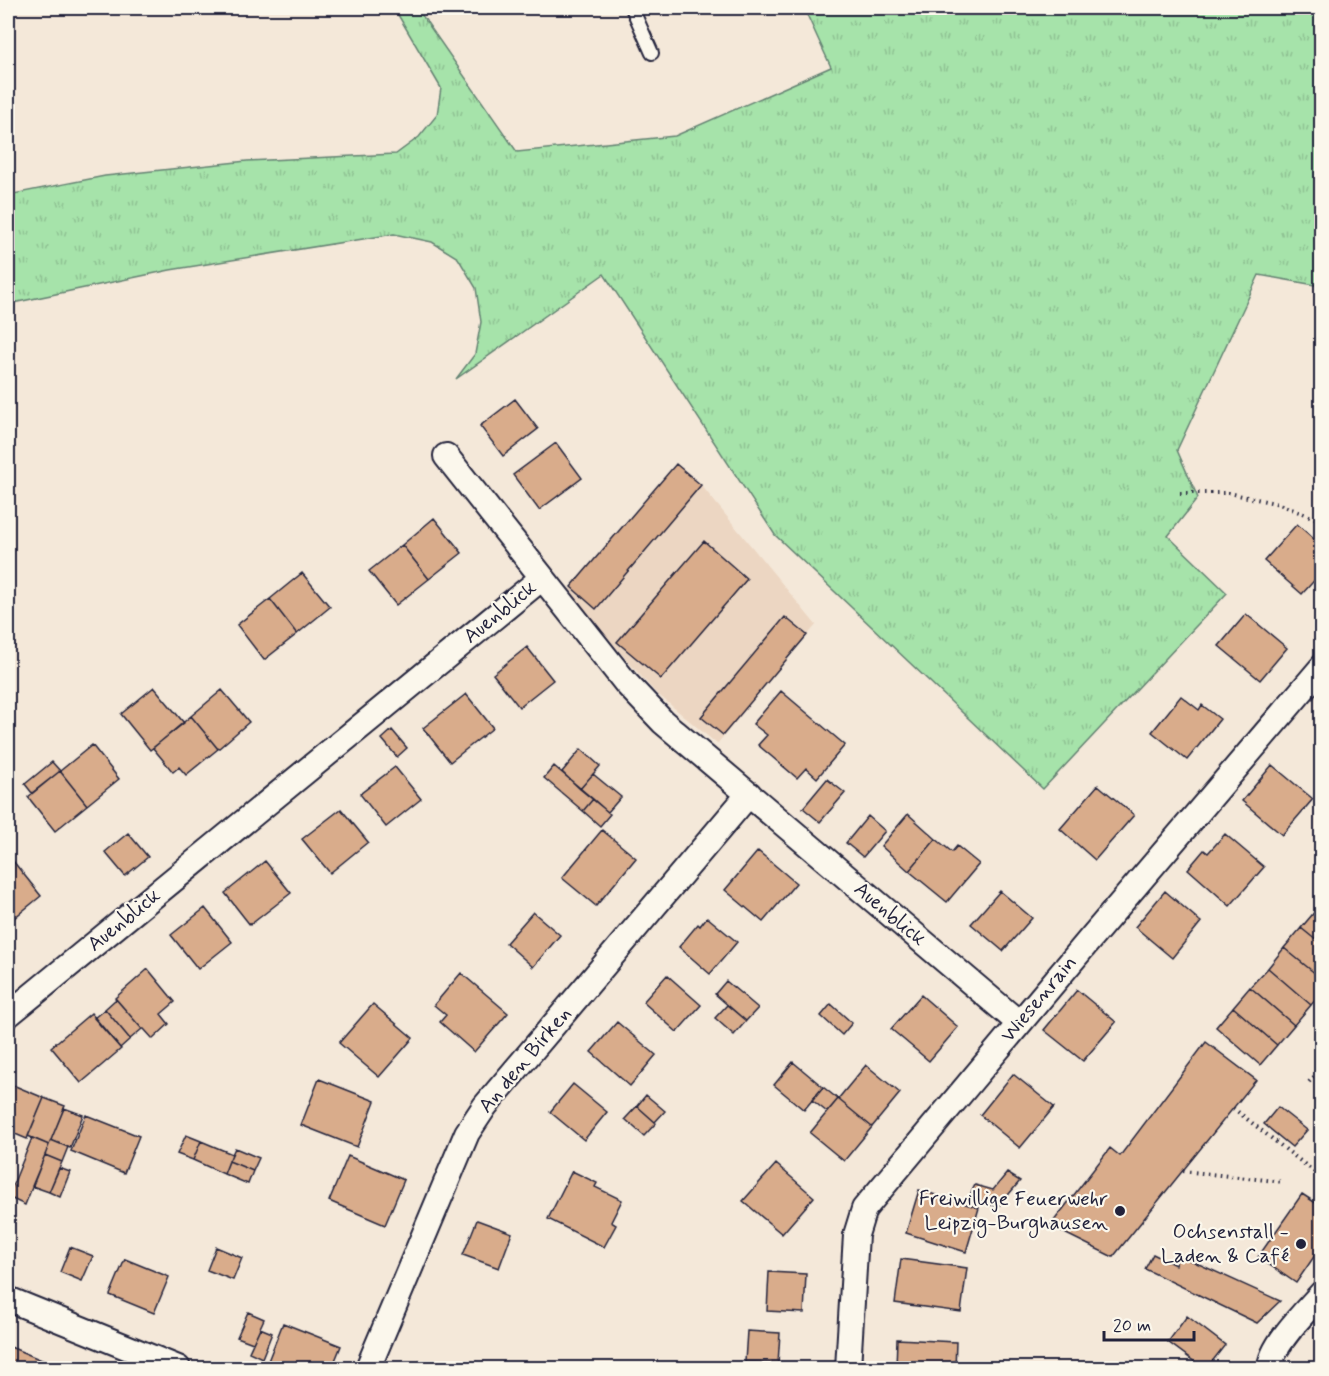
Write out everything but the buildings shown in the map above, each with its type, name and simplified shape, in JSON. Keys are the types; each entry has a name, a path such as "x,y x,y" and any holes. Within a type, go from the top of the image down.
{"street":[{"path":"446,456 542,578"},
{"name":"Auenblick","path":"8,1015 542,578 626,683 663,722 1019,1023"},
{"name":"Wiesenrain","path":"848,1368 856,1234 864,1209 1322,667"},
{"name":"An den Birken","path":"368,1368 467,1133 479,1115 748,794"},
{"path":"1270,1368 1280,1344 1322,1293"},
{"path":"8,1299 178,1368"}],"lane":[{"path":"632,8 652,53"}],"path":[{"path":"1180,493 1239,495 1279,504 1322,521"},
{"path":"1309,1082 1322,1068"},
{"path":"1233,1108 1322,1178"},
{"path":"1183,1171 1284,1182"}],"shaded area":[{"path":"676,464 701,485 816,625 717,744 654,691 567,592"}],"green space":[{"path":"394,8 417,8 517,152 675,136 831,67 804,8 1321,8 1321,286 1259,275 1177,450 1198,498 1168,536 1227,593 1043,789 775,535 604,274 456,379 475,354 481,322 476,288 458,258 432,242 394,234 170,270 8,304 8,195 105,176 247,161 396,154 419,137 437,115 441,88"}],"place":[{"name":"Freiwillige Feuerwehr Leipzig-Burghausen","path":"1120,1211"},
{"name":"Ochsenstall - Laden & Café","path":"1301,1244"}]}
